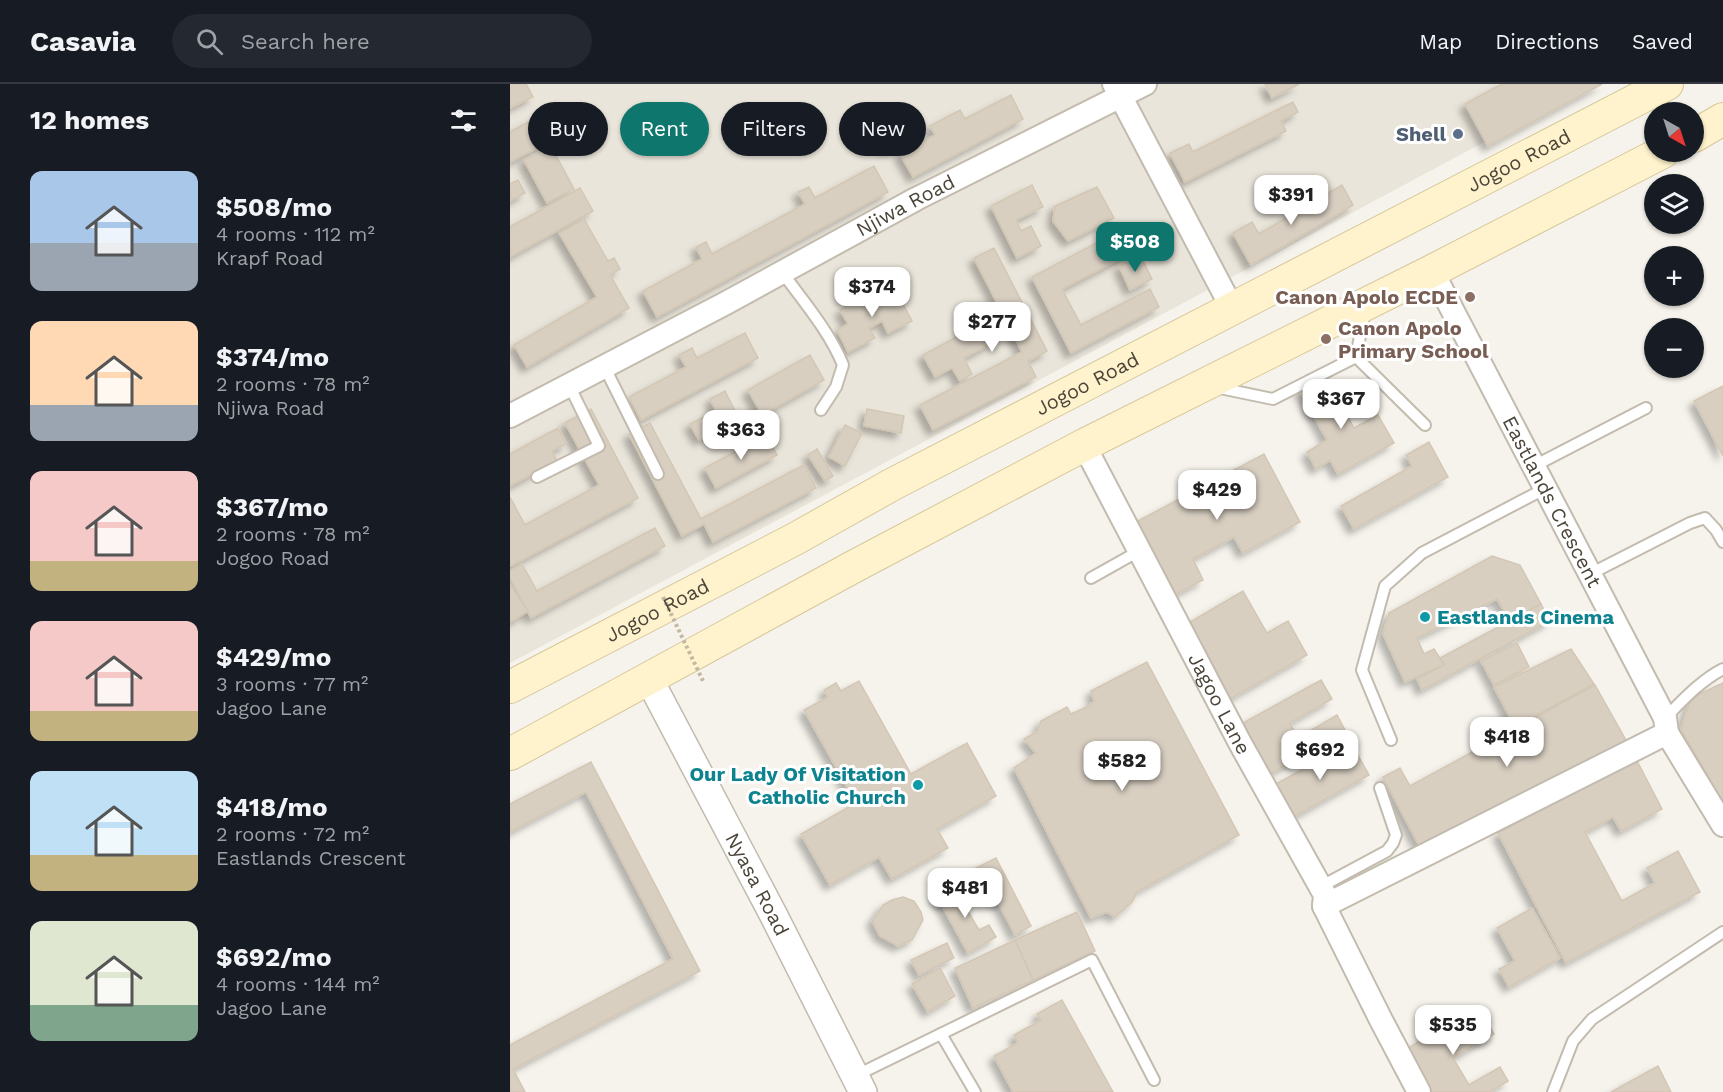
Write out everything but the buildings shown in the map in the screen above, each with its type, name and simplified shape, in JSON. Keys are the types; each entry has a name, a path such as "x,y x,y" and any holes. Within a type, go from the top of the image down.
{"main road":[{"name":"Jogoo Road","path":"510,687 795,539 893,484 1668,84"},
{"path":"1704,129 1723,119"},
{"path":"510,754 853,567 1084,445 1644,162"}],"street":[{"name":"Njiwa Road","path":"510,416 782,273 1117,90 1145,84"},
{"path":"1117,90 1233,310"},
{"name":"Eastlands Crescent","path":"1432,271 1546,488 1666,726 1723,825"},
{"name":"Jagoo Lane","path":"1084,445 1322,897 1381,1020 1419,1092"},
{"name":"Nyasa Road","path":"649,679 774,916 859,1084"},
{"path":"1322,897 1666,726"}],"lane":[{"path":"782,273 822,326 837,350 843,365 836,387 821,410"},
{"path":"1356,357 1366,304"},
{"path":"1204,385 1273,399 1356,357"},
{"path":"1356,357 1425,425"},
{"path":"604,366 658,474"},
{"path":"537,477 599,447 569,385"},
{"path":"1534,466 1646,408"},
{"path":"1391,740 1362,670 1385,586 1422,553 1546,488"},
{"path":"1590,574 1705,518 1723,542"},
{"path":"1090,578 1139,551"},
{"path":"1666,726 1690,693 1723,669"},
{"path":"1322,897 1387,851 1393,843 1396,835 1380,788"},
{"path":"1553,1092 1573,1041 1592,1019 1723,932"},
{"path":"859,1084 941,1034 1092,960 1154,1080"},
{"path":"941,1034 975,1092"}],"path":[{"path":"663,597 704,681"}],"shaded area":[{"path":"510,84 1593,84 510,663"}],"place":[{"name":"Shell","path":"1458,134"},
{"name":"Canon Apolo ECDE","path":"1470,297"},
{"name":"Canon Apolo Primary School","path":"1326,339"},
{"name":"Eastlands Cinema","path":"1425,617"},
{"name":"Our Lady Of Visitation Catholic Church","path":"918,785"}]}
